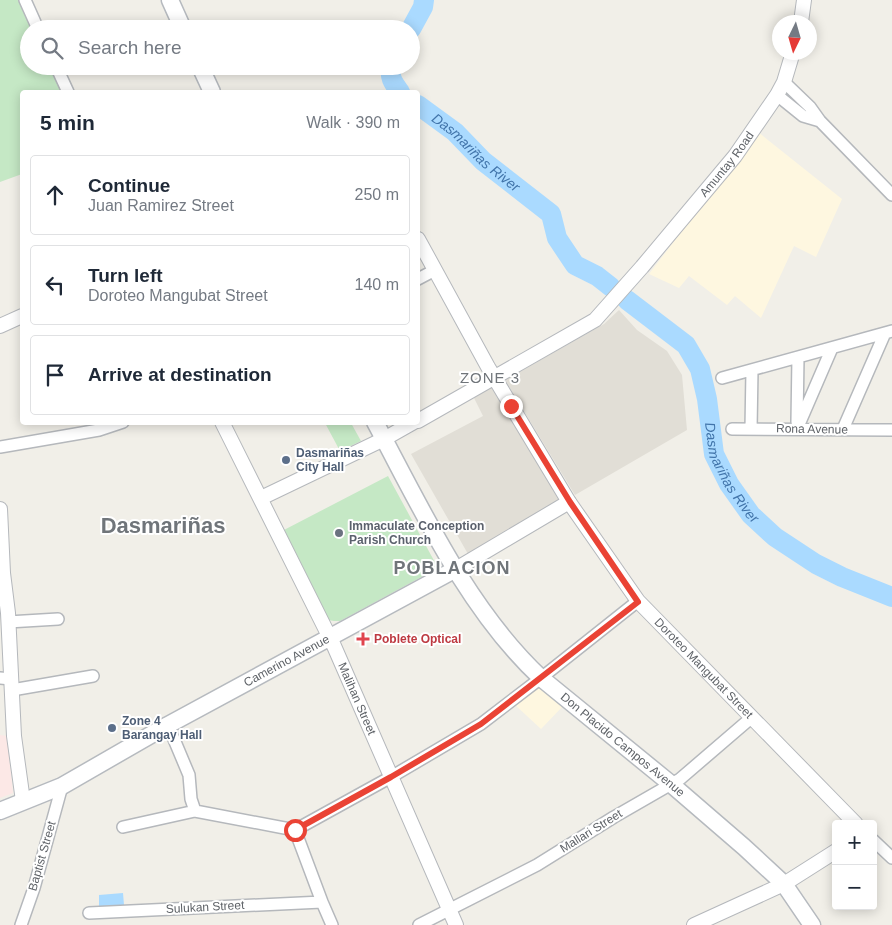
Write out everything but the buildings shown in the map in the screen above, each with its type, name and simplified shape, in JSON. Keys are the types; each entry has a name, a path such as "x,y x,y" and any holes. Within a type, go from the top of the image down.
{"main road":[{"path":"170,0 179,20"},
{"path":"204,75 211,90"},
{"name":"Don Placido Campos Avenue","path":"376,425 456,569 487,616 524,662 671,784 784,884 812,925"},
{"name":"Camerino Avenue","path":"0,811 62,786 168,725 330,639 456,569"}],"street":[{"path":"25,0 34,20"},
{"path":"802,15 804,0"},
{"name":"Amuntay Road","path":"420,420 595,320 731,161 777,96 791,60"},
{"path":"60,75 67,90"},
{"path":"784,82 810,106 820,121 892,195"},
{"path":"777,96 803,116 820,121"},
{"name":"Doroteo Mangubat Street","path":"420,243 494,378 570,502 638,602 852,820"},
{"path":"420,278 435,270"},
{"path":"0,326 20,317"},
{"path":"722,378 888,332"},
{"path":"843,429 888,332"},
{"path":"797,429 832,348"},
{"path":"797,429 798,357"},
{"path":"751,429 752,370"},
{"name":"Malihan Street","path":"224,425 330,639 456,925"},
{"name":"Amuntay Road","path":"261,498 384,440 411,425"},
{"path":"0,447 98,426"},
{"name":"Rona Avenue","path":"732,428 892,430"},
{"name":"Camerino Avenue","path":"456,569 570,502"},
{"path":"0,509 8,682 23,801"},
{"path":"123,827 195,811 295,830 481,724 638,602"},
{"path":"5,616 58,619"},
{"path":"8,682 93,676"},
{"name":"Mallari Street","path":"419,925 537,865 671,784 751,718"},
{"path":"168,725 189,775 191,799 195,811"},
{"name":"Baptist Street","path":"21,925 34,888 62,786"},
{"path":"295,830 332,925"},
{"path":"877,844 892,858"},
{"path":"694,925 784,884 832,854"},
{"name":"Sulukan Street","path":"89,913 322,902"}],"shaded area":[{"path":"758,132 842,199 816,257 794,246 761,318 735,296 727,305 689,276 679,288 649,274"},
{"path":"619,310 637,330 667,351 682,375 687,430 575,495 505,380 604,324"},
{"path":"491,387 562,502 468,554 411,454 483,416 474,398"},
{"path":"538,682 565,704 541,729 513,703"},
{"path":"0,735 7,736 13,793 0,798"}],"green space":[{"path":"0,0 18,0 28,20 20,20 20,75 53,75 60,90 20,90 20,175 0,182"},
{"path":"326,425 352,425 361,441 340,451"},
{"path":"388,476 438,568 340,621 328,620 282,531"}],"water":[{"path":"123,893 124,905 99,907 99,895"}],"waterway":[{"name":"Dasmariñas River","path":"416,20 423,7 424,0"},
{"name":"Dasmariñas River","path":"391,75 399,90"},
{"name":"Dasmariñas River","path":"420,106 455,132 483,161 551,214 557,238 575,265 597,276 611,287"},
{"name":"Dasmariñas River","path":"627,300 686,345 700,369 707,399 714,454 729,484 751,515 775,537 816,564 842,577 892,597"}],"place":[{"name":"Dasmariñas City Hall","path":"286,460"},
{"name":"Immaculate Conception Parish Church","path":"339,533"},
{"name":"Poblete Optical","path":"363,639"},
{"name":"Zone 4 Barangay Hall","path":"112,728"}],"district":[{"name":"ZONE 3","path":"490,378"},
{"name":"Dasmariñas","path":"163,525"},
{"name":"POBLACION","path":"452,568"}],"route":[{"path":"295,830 481,724 638,602 570,502 511,406"}]}
